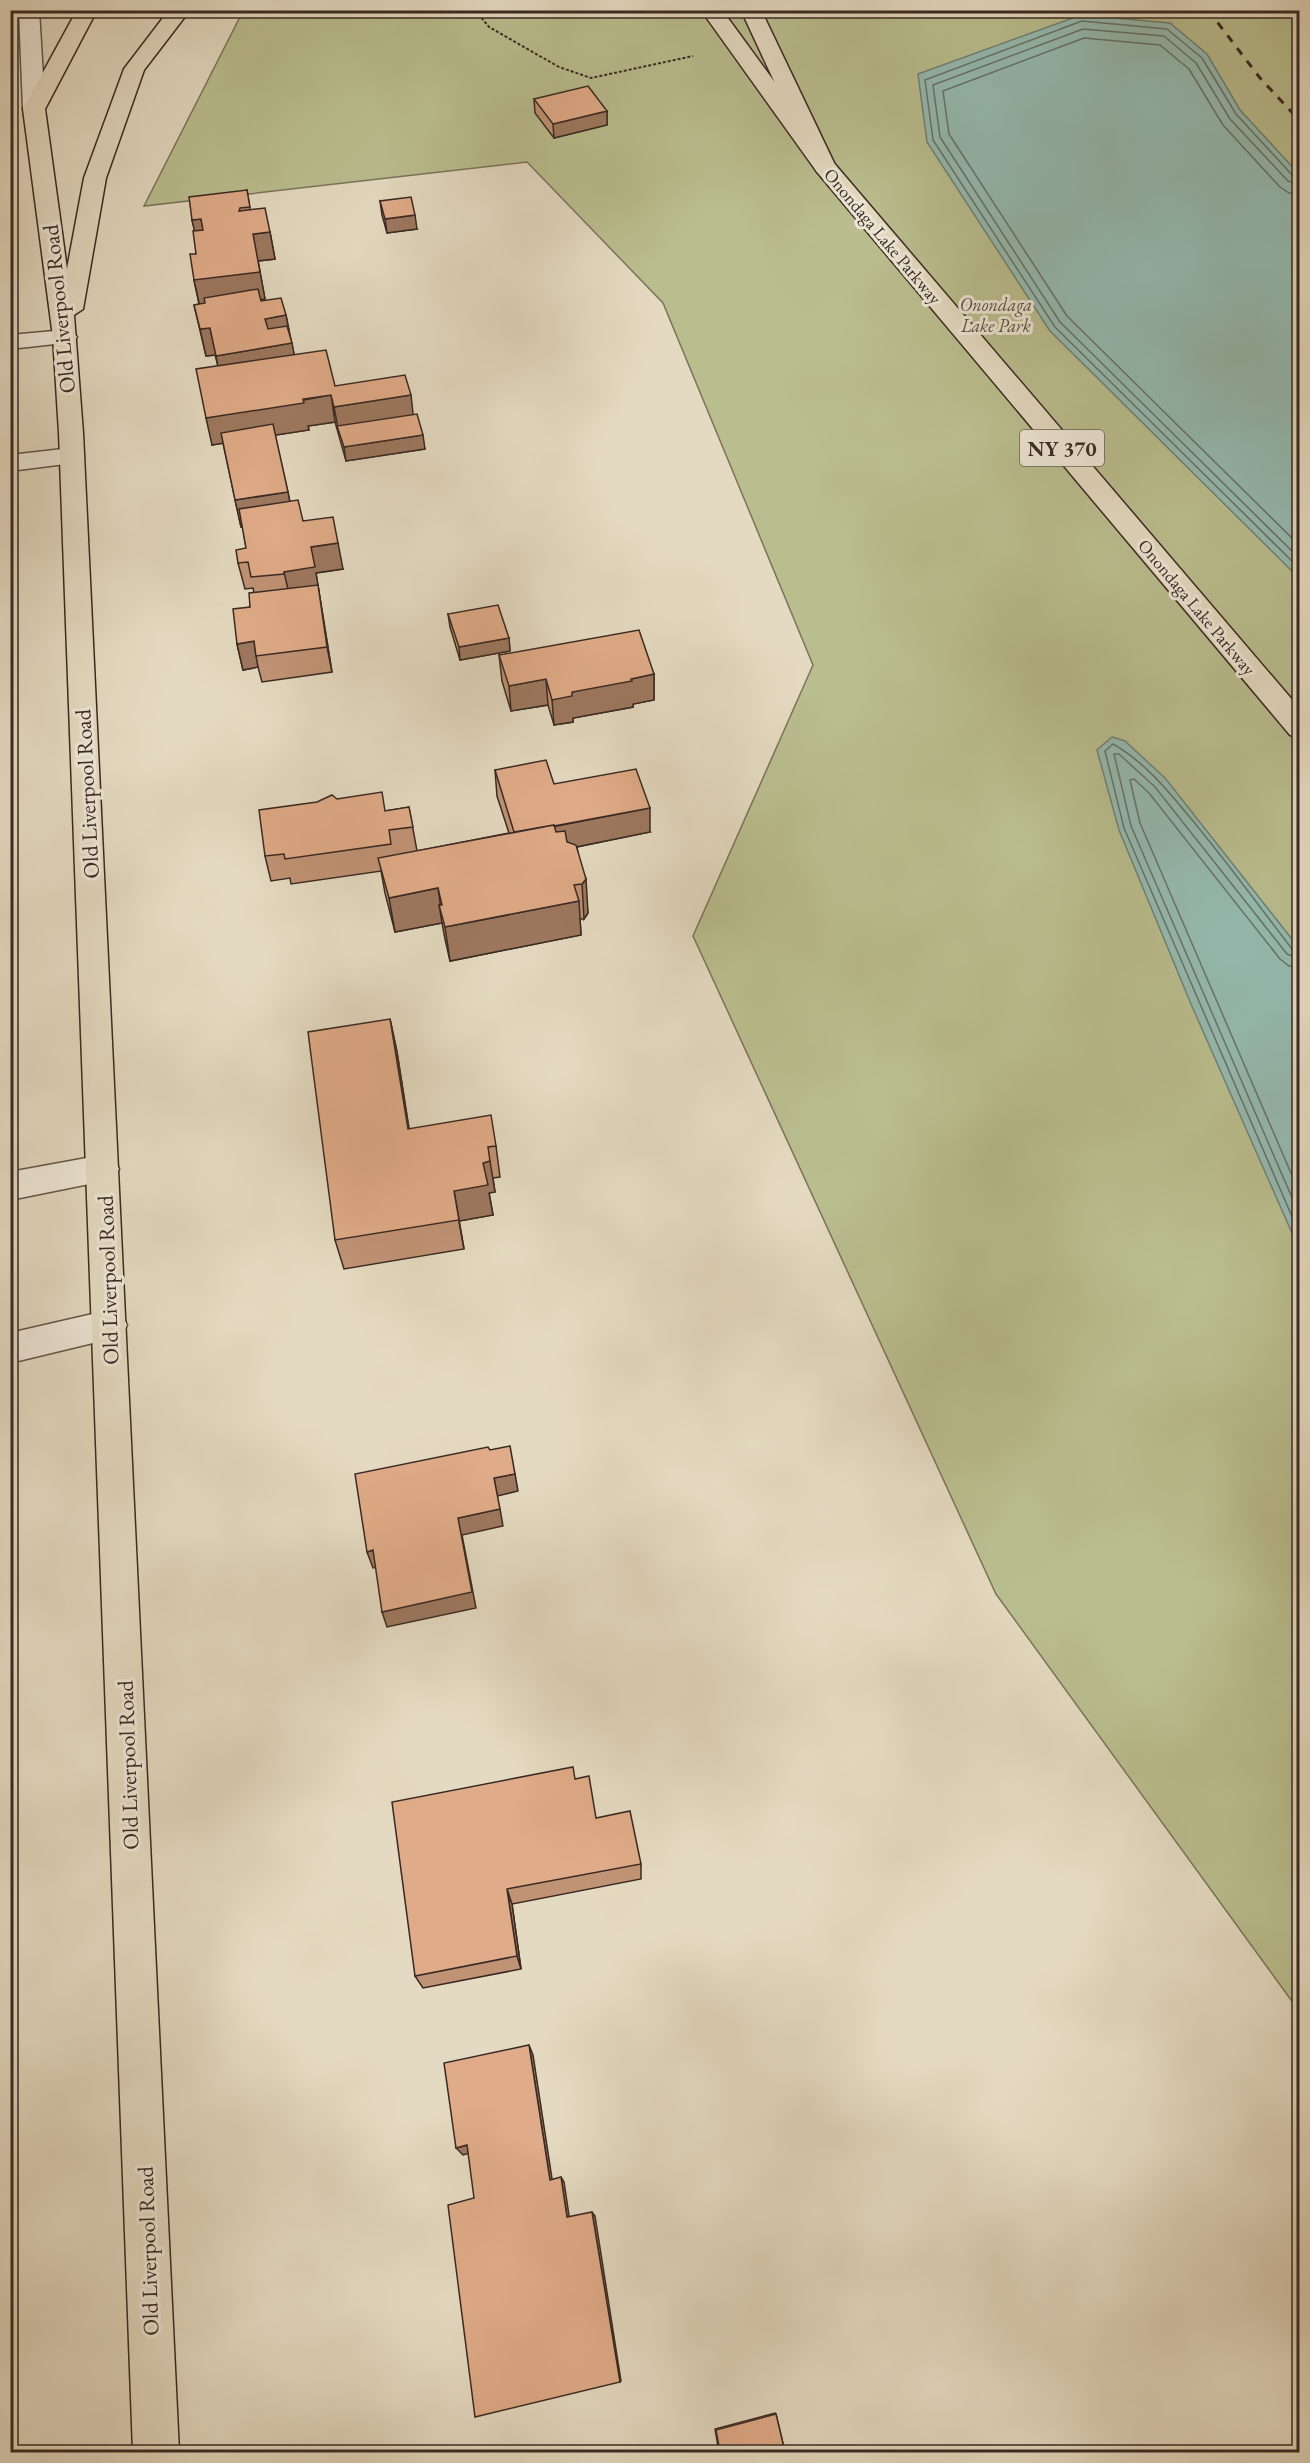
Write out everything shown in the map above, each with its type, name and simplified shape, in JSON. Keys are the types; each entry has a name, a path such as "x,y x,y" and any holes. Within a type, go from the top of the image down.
{"main road":[{"path":"34,109 87,10"},
{"path":"66,337 95,178 134,69 180,10"},
{"name":"Onondaga Lake Parkway","path":"711,10 825,167 1299,728"},
{"path":"751,10 825,167"},
{"name":"Old Liverpool Road","path":"34,109 66,337 110,1325 156,2452"}],"street":[{"name":"Old Liverpool Road","path":"26,14 34,109"},
{"path":"10,342 66,337"},
{"path":"10,463 72,456"},
{"path":"10,1186 103,1169"},
{"path":"10,1348 110,1325"}],"path":[{"path":"475,10 489,27 559,67 591,78 735,46"}],"green space":[{"name":"Onondaga Lake Park","path":"243,11 1299,11 1299,2011 996,1594 693,936 813,665 663,303 527,162 144,206"}],"water":[{"path":"1081,15 1170,23 1207,54 1240,110 1299,174 1299,578 1050,331 927,142 918,74"},
{"path":"1112,737 1125,741 1165,778 1299,948 1299,1249 1191,1004 1119,830 1097,750"}],"building":[{"path":"588,86 607,111 553,124 534,99"},
{"path":"247,190 250,207 240,208 239,211 265,208 270,232 253,234 260,272 194,280 190,254 196,254 193,231 203,230 201,219 192,220 189,197"},
{"path":"411,197 415,215 385,219 380,201"},
{"path":"258,289 261,301 281,298 286,315 265,319 268,329 287,326 292,343 216,356 210,328 200,329 194,305 205,303 204,298"},
{"path":"326,350 335,386 405,375 411,395 334,407 331,395 303,399 304,403 206,418 196,369"},
{"path":"417,414 423,435 344,447 337,426"},
{"path":"273,424 288,492 235,500 221,433"},
{"path":"298,500 303,521 333,517 338,543 311,547 315,567 284,572 284,574 251,577 248,562 238,563 236,550 246,548 239,509"},
{"path":"318,585 327,647 256,656 254,641 237,644 233,609 250,607 249,593"},
{"path":"498,605 509,638 459,647 448,614"},
{"path":"639,630 654,674 631,679 632,681 572,692 572,696 552,700 546,679 509,686 499,655"},
{"path":"546,760 554,784 636,769 650,808 514,832 495,770"},
{"path":"382,792 385,811 409,807 413,827 389,830 391,844 285,859 284,854 265,856 259,810 317,802 332,795 337,799"},
{"path":"554,825 556,832 565,831 567,842 576,845 586,879 582,884 574,885 579,901 445,927 439,905 442,905 438,888 389,898 378,858"},
{"path":"390,1019 408,1129 491,1115 496,1146 488,1147 490,1161 483,1163 488,1185 454,1191 459,1220 335,1240 308,1032"},
{"path":"510,1446 515,1474 494,1478 500,1509 458,1518 472,1592 382,1612 373,1550 367,1552 355,1474 488,1447 490,1450"},
{"path":"573,1767 575,1779 589,1776 596,1818 630,1811 641,1864 507,1889 517,1956 415,1976 392,1802"},
{"path":"529,2045 550,2180 561,2177 567,2217 592,2212 620,2382 475,2417 448,2205 474,2198 467,2145 456,2148 444,2063"},
{"path":"776,2414 785,2452 720,2452 716,2430"}],"railway":[{"path":"1208,10 1260,78 1300,121"}]}
